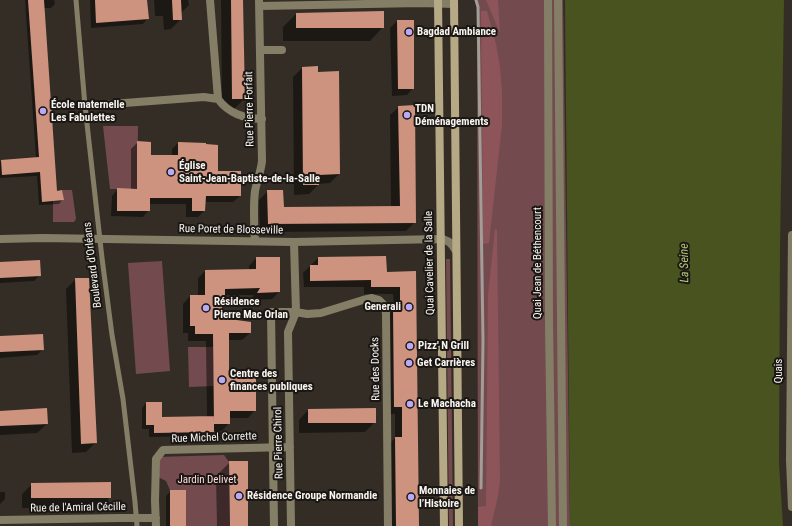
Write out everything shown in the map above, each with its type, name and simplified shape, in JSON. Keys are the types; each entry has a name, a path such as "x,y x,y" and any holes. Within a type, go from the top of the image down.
{"main road":[{"name":"Quai Cavelier de la Salle","path":"438,2 444,526"},
{"path":"454,2 459,526"}],"street":[{"path":"210,0 218,99 230,111 243,117 262,118"},
{"name":"Quai Jean de Béthencourt","path":"548,0 549,323 552,526"},
{"name":"Quai Jean de Béthencourt","path":"558,0 563,526"},
{"path":"259,3 454,2"},
{"name":"Rue Pierre Forfait","path":"255,241 254,200 261,165 262,118 259,3"},
{"path":"261,50 282,50"},
{"path":"84,106 204,97 218,99"},
{"name":"Quais","path":"792,235 790,460 792,507"},
{"name":"Rue Poret de Blosseville","path":"0,239 42,238 294,242 441,239"},
{"path":"441,239 451,243 456,251"},
{"name":"Rue Pierre Chirol","path":"291,526 288,332 296,312 294,242"},
{"name":"Rue des Docks","path":"296,312 307,314 321,312 372,298 378,300 384,305 386,313 388,526"},
{"path":"274,526 271,312 296,312"},
{"name":"Rue Michel Corrette","path":"156,522 156,459 163,450 290,447"},
{"name":"Rue de l'Amiral Cécille","path":"0,520 16,523 156,522"}],"lane":[{"name":"Boulevard d'Orléans","path":"76,0 84,106 112,335 123,399 137,522"}],"green space":[{"path":"477,0 563,0 570,526 478,526"},
{"path":"103,126 138,126 137,189 110,189"},
{"path":"62,190 72,190 76,219 74,222 53,222 53,201 63,200"},
{"path":"446,259 450,259 453,526 449,526"},
{"path":"162,261 170,371 136,374 128,263"},
{"path":"188,347 213,347 214,386 189,387"},
{"name":"Jardin Delivet","path":"224,455 229,462 230,526 186,526 166,481 158,477 157,457"}],"shaded area":[{"path":"486,0 498,0 500,33"},
{"path":"481,11 487,11 496,44 502,92 502,125 489,243 483,244"},
{"path":"495,229 497,230 500,481 491,526 478,526 478,507 486,506 488,295"}],"water":[{"name":"La Seine","path":"565,0 784,0 780,247 779,464 783,526 570,526"}],"building":[{"path":"28,0 44,0 57,191 62,190 64,200 42,202 40,172 2,175 1,160 39,157"},
{"path":"95,0 147,0 149,19 96,23"},
{"path":"172,0 181,0 182,20 173,20"},
{"path":"231,0 243,0 245,99 232,99"},
{"path":"384,11 384,28 296,28 296,13"},
{"path":"397,20 414,20 414,89 398,89"},
{"path":"318,66 318,72 339,71 340,174 319,175 319,185 303,185 302,67"},
{"path":"415,105 416,223 268,224 267,190 283,190 284,207 400,206 398,106"},
{"name":"Église Saint-Jean-Baptiste-de-la-Salle","path":"137,141 151,142 151,155 178,155 178,142 218,145 218,171 241,171 241,196 206,196 205,211 192,211 192,198 150,198 150,211 117,211 117,188 137,189"},
{"path":"386,256 387,272 416,271 419,526 396,526 395,437 402,437 402,407 394,407 393,308 400,309 400,287 371,287 371,280 310,281 310,265 318,265 318,257"},
{"path":"256,257 280,257 280,292 257,293 260,288 225,289 225,298 222,298 222,318 251,322 251,333 229,333 229,377 256,377 256,411 230,411 230,424 214,424 213,334 195,334 195,326 190,326 190,295 205,295 205,270 256,269"},
{"path":"40,260 41,276 0,278 0,262"},
{"path":"75,278 89,278 97,443 81,444"},
{"path":"43,334 44,350 0,352 0,336"},
{"path":"146,402 162,402 162,417 214,416 214,432 154,433 154,425 146,425"},
{"path":"47,408 48,424 0,426 0,411"},
{"path":"376,408 376,423 308,423 308,409"},
{"name":"Résidence Groupe Normandie","path":"229,461 248,461 248,526 230,526"},
{"path":"111,482 111,498 31,498 31,483"},
{"path":"170,490 186,490 186,526 170,526"}],"railway":[{"path":"476,0 478,7 483,341 481,488"}],"place":[{"name":"Bagdad Ambiance","path":"409,32"},
{"name":"École maternelle Les Fabulettes","path":"43,111"},
{"name":"TDN Déménagements","path":"407,115"},
{"name":"Église Saint-Jean-Baptiste-de-la-Salle","path":"171,172"},
{"name":"Generali","path":"409,307"},
{"name":"Résidence Pierre Mac Orlan","path":"206,308"},
{"name":"Pizz' N Grill","path":"410,346"},
{"name":"Get Carrières","path":"409,363"},
{"name":"Centre des finances publiques","path":"222,380"},
{"name":"Le Machacha","path":"410,404"},
{"name":"Résidence Groupe Normandie","path":"239,496"},
{"name":"Monnaies de l’Histoire","path":"411,497"}]}
